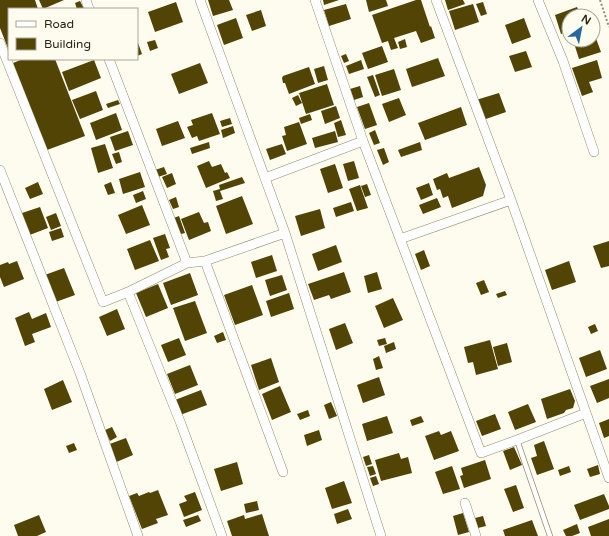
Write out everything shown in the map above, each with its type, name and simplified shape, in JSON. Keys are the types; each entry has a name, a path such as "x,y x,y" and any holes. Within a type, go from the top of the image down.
{"street":[{"path":"200,0 285,233 381,536"},
{"path":"315,0 363,141 481,453 586,413"},
{"path":"436,0 511,200 609,478"},
{"path":"538,0 563,61 594,152"},
{"path":"0,43 103,302 128,292 187,263 205,261 285,233"},
{"path":"109,60 187,263"},
{"path":"265,178 363,141"},
{"path":"0,170 80,373 138,536"},
{"path":"400,239 511,200"},
{"path":"205,261 283,472"},
{"path":"128,292 182,424 222,536"},
{"path":"465,503 476,536"}],"lane":[{"path":"517,440 550,536"}],"path":[{"path":"600,0 609,27"}],"building":[{"path":"0,0 35,0 38,8 8,8 8,48 0,28"},
{"path":"39,0 64,0 45,8 43,8"},
{"path":"208,0 229,0 233,10 213,16"},
{"path":"323,0 339,0 324,5"},
{"path":"366,0 386,0 388,6 369,12"},
{"path":"416,0 421,0 435,38 421,43 416,31 394,38 398,48 391,50 388,41 382,43 372,15"},
{"path":"445,0 463,0 465,4 448,10"},
{"path":"80,1 84,8 77,8 75,3"},
{"path":"176,2 183,22 155,32 148,12"},
{"path":"483,2 487,14 481,16 476,4"},
{"path":"346,4 351,19 329,26 324,10"},
{"path":"473,4 479,22 455,30 449,11"},
{"path":"261,10 266,26 252,31 246,15"},
{"path":"561,13 561,34 555,15"},
{"path":"236,18 243,38 224,45 217,25"},
{"path":"524,18 531,37 512,44 505,25"},
{"path":"405,39 407,47 400,49 398,42"},
{"path":"155,40 158,48 150,51 147,42"},
{"path":"138,43 142,54 138,56"},
{"path":"382,46 388,62 368,69 362,53"},
{"path":"576,48 600,48 601,52 579,59"},
{"path":"526,51 532,67 515,72 509,56"},
{"path":"346,54 349,61 344,63 341,56"},
{"path":"438,58 445,76 412,87 406,69"},
{"path":"20,60 55,60 85,136 47,150 13,63"},
{"path":"94,60 101,78 69,91 62,72"},
{"path":"361,60 364,69 349,74 346,66"},
{"path":"597,60 602,78 589,82 593,92 582,96 572,68"},
{"path":"200,63 208,83 179,94 171,74"},
{"path":"324,66 328,80 318,83 314,69"},
{"path":"309,67 315,84 289,94 285,83 283,83 283,76"},
{"path":"394,69 401,90 382,96 375,75"},
{"path":"373,75 380,95 375,97 367,77"},
{"path":"327,84 334,105 306,114 299,93"},
{"path":"360,86 363,97 354,100 350,89"},
{"path":"96,91 103,110 80,119 72,100"},
{"path":"499,93 506,112 483,120 476,100"},
{"path":"298,95 302,103 296,106 292,98"},
{"path":"399,98 406,115 389,122 382,104"},
{"path":"118,100 120,104 108,108 106,104"},
{"path":"369,103 377,125 365,129 357,107"},
{"path":"336,106 340,118 325,124 321,111"},
{"path":"461,107 467,125 425,140 418,123"},
{"path":"116,113 122,130 96,140 90,123"},
{"path":"212,113 220,134 199,141 197,136 192,138 187,127 193,125 191,120"},
{"path":"310,114 312,120 301,124 299,118"},
{"path":"230,118 232,124 222,127 220,121"},
{"path":"341,120 346,135 338,137 334,123"},
{"path":"178,121 185,138 162,146 156,129"},
{"path":"299,122 307,144 287,151 282,136 286,135 284,127"},
{"path":"233,126 235,133 223,138 221,130"},
{"path":"375,130 380,143 374,145 369,133"},
{"path":"128,131 133,145 115,151 110,137"},
{"path":"335,131 338,142 315,148 312,138"},
{"path":"209,142 210,148 192,154 190,148"},
{"path":"420,142 422,150 401,157 398,150"},
{"path":"105,144 113,168 98,173 91,148"},
{"path":"282,144 286,154 270,160 266,149"},
{"path":"384,148 389,162 383,165 377,150"},
{"path":"119,152 122,162 116,164 112,154"},
{"path":"209,161 212,167 221,164 225,173 227,172 230,178 206,188 197,166"},
{"path":"354,161 359,178 348,181 343,164"},
{"path":"335,164 343,188 328,193 320,169"},
{"path":"164,167 167,174 158,177 155,170"},
{"path":"479,167 486,185 483,196 452,208 448,196 443,198 440,189 437,190 433,179 447,173 449,178"},
{"path":"140,172 145,187 123,194 119,179"},
{"path":"172,173 176,184 167,188 162,177"},
{"path":"242,177 245,183 220,191 223,199 216,201 213,191 220,189 219,185"},
{"path":"38,182 43,194 30,199 25,188"},
{"path":"111,182 115,193 108,195 104,185"},
{"path":"429,183 433,195 421,200 416,188"},
{"path":"367,184 371,195 365,197 361,186"},
{"path":"360,185 368,208 357,211 349,189"},
{"path":"143,191 146,199 136,203 133,195"},
{"path":"242,196 253,224 226,234 216,206"},
{"path":"176,197 179,207 173,209 169,200"},
{"path":"437,198 441,207 423,214 419,205"},
{"path":"351,202 354,211 336,217 333,208"},
{"path":"142,205 150,225 126,234 118,215"},
{"path":"40,207 48,228 27,236 19,214"},
{"path":"320,209 325,228 301,236 295,216"},
{"path":"199,212 204,223 208,222 211,231 189,240 181,219"},
{"path":"56,213 61,226 51,230 46,217"},
{"path":"179,216 185,233 177,235 171,219"},
{"path":"61,228 64,237 52,241 49,232"},
{"path":"165,234 170,248 166,249 169,257 161,260 153,238"},
{"path":"150,240 159,261 135,270 127,249"},
{"path":"609,241 609,266 601,268 593,246"},
{"path":"336,245 342,262 318,271 312,254"},
{"path":"424,250 430,266 421,270 415,254"},
{"path":"272,255 277,271 256,278 251,262"},
{"path":"17,261 24,279 4,287 0,277 0,265"},
{"path":"569,261 576,282 552,290 545,270"},
{"path":"64,268 75,295 53,303 42,276"},
{"path":"344,272 351,292 331,299 329,295 314,300 308,284"},
{"path":"377,272 382,289 368,293 364,276"},
{"path":"190,273 198,295 171,305 163,283"},
{"path":"282,275 287,290 270,296 265,280"},
{"path":"484,280 489,292 481,295 476,283"},
{"path":"158,284 168,308 146,317 136,293"},
{"path":"252,285 263,315 235,325 224,295"},
{"path":"505,291 507,295 498,298 496,294"},
{"path":"289,293 294,309 271,317 266,301"},
{"path":"393,298 403,320 384,328 375,306"},
{"path":"195,301 207,333 185,341 173,308"},
{"path":"117,309 125,329 107,336 99,317"},
{"path":"29,312 32,319 46,313 51,327 32,334 35,342 25,346 15,318"},
{"path":"345,323 353,343 336,350 329,329"},
{"path":"595,324 598,331 591,334 588,327"},
{"path":"223,332 226,340 217,343 214,336"},
{"path":"179,338 186,355 168,362 161,345"},
{"path":"385,338 387,344 379,346 377,340"},
{"path":"490,340 498,369 476,375 473,362 468,363 464,347"},
{"path":"394,342 396,349 386,353 384,346"},
{"path":"507,343 512,362 498,366 493,347"},
{"path":"600,350 607,369 586,377 579,358"},
{"path":"379,356 383,368 376,370 373,359"},
{"path":"271,358 279,382 259,390 251,365"},
{"path":"190,365 198,385 175,394 167,374"},
{"path":"379,377 385,395 363,403 357,385"},
{"path":"609,379 609,398 597,403 590,386"},
{"path":"63,380 72,402 52,410 44,389"},
{"path":"280,386 291,412 272,420 262,394"},
{"path":"570,389 575,401 573,408 547,419 541,399"},
{"path":"201,390 207,405 180,415 175,400"},
{"path":"331,402 337,416 329,419 324,405"},
{"path":"528,404 536,422 515,430 508,412"},
{"path":"308,410 310,416 300,420 297,414"},
{"path":"495,414 501,429 482,436 476,421"},
{"path":"387,416 393,433 367,441 362,424"},
{"path":"421,416 424,422 412,426 410,420"},
{"path":"609,419 609,436 604,438 599,423"},
{"path":"112,427 117,437 110,441 105,430"},
{"path":"319,430 322,440 307,446 304,435"},
{"path":"439,431 441,435 451,431 459,451 434,460 425,436"},
{"path":"126,438 133,455 114,463 107,445"},
{"path":"544,441 554,469 537,475 531,458 537,456 534,445"},
{"path":"74,443 77,450 69,453 66,446"},
{"path":"514,447 522,465 510,470 503,451"},
{"path":"399,453 401,459 408,457 412,473 381,481 375,460"},
{"path":"369,455 372,464 366,466 363,457"},
{"path":"485,460 491,479 464,488 460,476 463,475 461,468"},
{"path":"237,462 243,484 221,491 214,469"},
{"path":"598,465 600,474 590,477 587,469"},
{"path":"373,466 376,474 370,476 367,467"},
{"path":"452,466 460,489 443,494 435,472"},
{"path":"569,466 571,472 560,476 558,470"},
{"path":"376,476 379,484 373,486 370,478"},
{"path":"344,481 352,503 332,509 325,488"},
{"path":"516,485 524,508 513,512 504,489"},
{"path":"158,490 168,515 156,519 158,523 142,529 129,496 137,493 139,496"},
{"path":"195,492 202,510 184,517 179,504 187,501 184,496"},
{"path":"604,494 609,509 580,520 574,505"},
{"path":"257,501 259,510 246,513 244,504"},
{"path":"348,509 352,519 337,524 334,514"},
{"path":"463,513 469,532 458,535 453,516"},
{"path":"262,514 269,536 232,536 227,521 244,515 245,519"},
{"path":"39,515 46,532 37,536 18,536 14,525"},
{"path":"198,515 201,521 186,527 183,520"},
{"path":"483,516 486,526 478,528 475,518"},
{"path":"609,519 609,536 591,536 588,527"},
{"path":"532,520 538,536 505,536 503,530"},
{"path":"577,524 580,533 572,536 566,536 563,530"}]}
